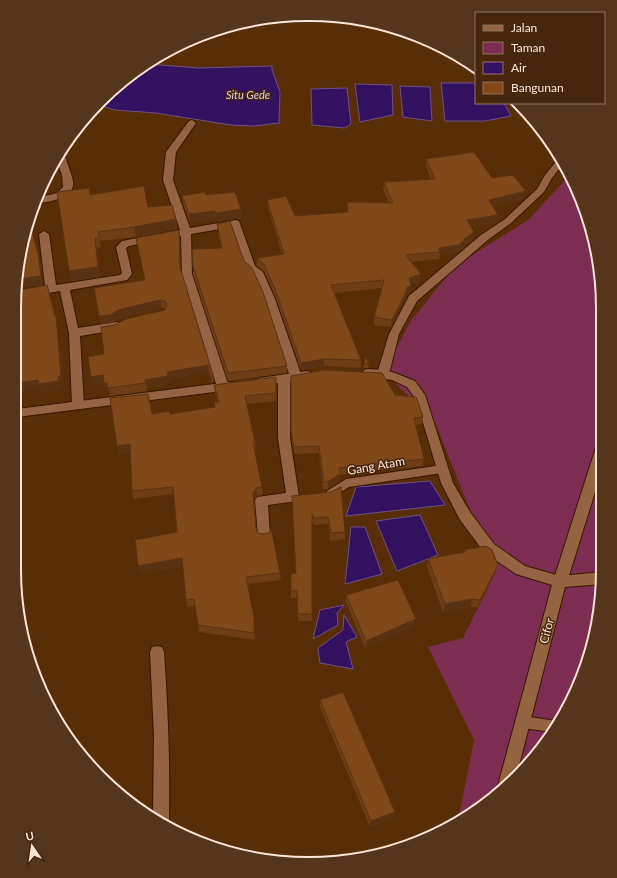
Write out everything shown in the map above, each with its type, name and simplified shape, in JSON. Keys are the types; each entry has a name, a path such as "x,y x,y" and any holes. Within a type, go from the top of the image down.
{"street":[{"path":"192,123 171,152 168,180 186,232 187,274 223,386"},
{"path":"42,199 58,197 66,192 69,184 62,161"},
{"path":"383,374 394,334 413,299 429,284 462,259 485,237 508,220 541,190 548,177 557,166"},
{"path":"22,294 123,278 127,274 127,269 121,247 126,243 236,223 251,268 258,272 270,299 290,378 284,438 297,497 261,501 264,535"},
{"path":"44,234 51,289"},
{"path":"64,287 74,333 78,405"},
{"path":"74,333 115,327 124,322"},
{"path":"21,412 290,378 317,373"},
{"path":"354,373 383,374 395,377 411,384 421,398 446,483 465,516 489,548 522,570 560,582 596,579"},
{"name":"Cifor","path":"508,776 560,582 596,469"},
{"path":"157,652 161,708 161,816"}],"lane":[{"name":"Gang Atam","path":"324,494 331,494 346,483 442,469"},
{"path":"523,722 550,726"}],"green space":[{"path":"565,180 581,216 594,271 596,308 596,570 594,607 581,662 566,697 548,729 537,745 512,773 484,798 459,814 474,740 428,647 463,638 495,573 434,420 396,384 385,370 410,322 455,266 528,220"}],"water":[{"name":"Situ Gede","path":"157,65 199,68 272,66 280,92 279,123 253,126 231,125 156,113 115,110 104,106 133,80"},
{"path":"441,83 475,83 475,104 505,104 511,116 485,121 445,121"},
{"path":"355,84 392,85 393,115 360,122"},
{"path":"400,86 430,87 432,121 403,117"},
{"path":"347,88 351,124 345,128 312,125 311,89"},
{"path":"430,481 445,505 346,516 356,487"},
{"path":"420,515 438,555 397,571 376,521"},
{"path":"351,527 365,527 382,574 345,584"},
{"path":"344,605 337,613 338,625 313,639 320,610"},
{"path":"344,615 357,637 346,642 353,669 320,663 318,648 343,630"}],"building":[{"path":"474,152 492,178 513,175 526,191 489,200 498,215 467,220 474,232 464,239 465,240 459,245 439,248 440,252 406,255 421,274 409,278 411,286 407,287 392,320 374,317 384,280 331,285 361,360 324,359 301,363 276,291 264,264 257,258 284,254 267,200 286,196 295,216 348,212 347,202 393,203 384,182 435,179 426,159"},
{"path":"144,186 148,207 172,205 176,219 98,232 99,238 95,238 98,267 69,271 57,192 89,188 90,195"},
{"path":"205,192 206,195 235,192 241,209 216,213 215,211 189,214 182,196"},
{"path":"230,221 244,261 252,268 263,292 287,366 228,373 193,266 192,249 222,248 217,224"},
{"path":"179,230 180,267 213,375 211,375 208,365 167,372 168,376 145,380 146,383 108,388 107,383 104,384 103,375 91,377 88,357 104,354 101,327 114,325 126,319 165,310 167,305 165,301 160,300 118,310 111,315 99,316 94,288 145,280 136,238"},
{"path":"32,231 38,254 41,276 23,279"},
{"path":"47,285 56,316 61,376 58,377 59,381 39,384 38,380 21,382 22,289"},
{"path":"365,356 369,364 364,363"},
{"path":"324,370 382,373 395,395 416,397 423,417 414,418 424,459 339,468 340,474 329,481 324,482 319,446 294,447 291,431 291,376"},
{"path":"276,377 276,393 245,396 255,442 253,442 262,487 256,488 253,493 256,528 258,533 263,534 269,533 271,528 280,573 246,577 254,617 254,633 198,625 194,599 186,600 182,558 138,566 135,540 177,532 173,487 132,491 130,444 117,446 110,398 148,394 152,414 170,411 170,414 215,407 214,402 219,402 214,385"},
{"path":"341,487 345,532 331,533 328,517 314,518 312,514 312,614 298,614 297,591 291,591 291,574 296,573 292,496 331,492"},
{"path":"486,546 492,550 498,565 480,600 472,599 445,604 428,559 465,552 464,550"},
{"path":"398,580 416,619 366,641 346,595"},
{"path":"343,692 395,812 371,821 320,700"}]}
